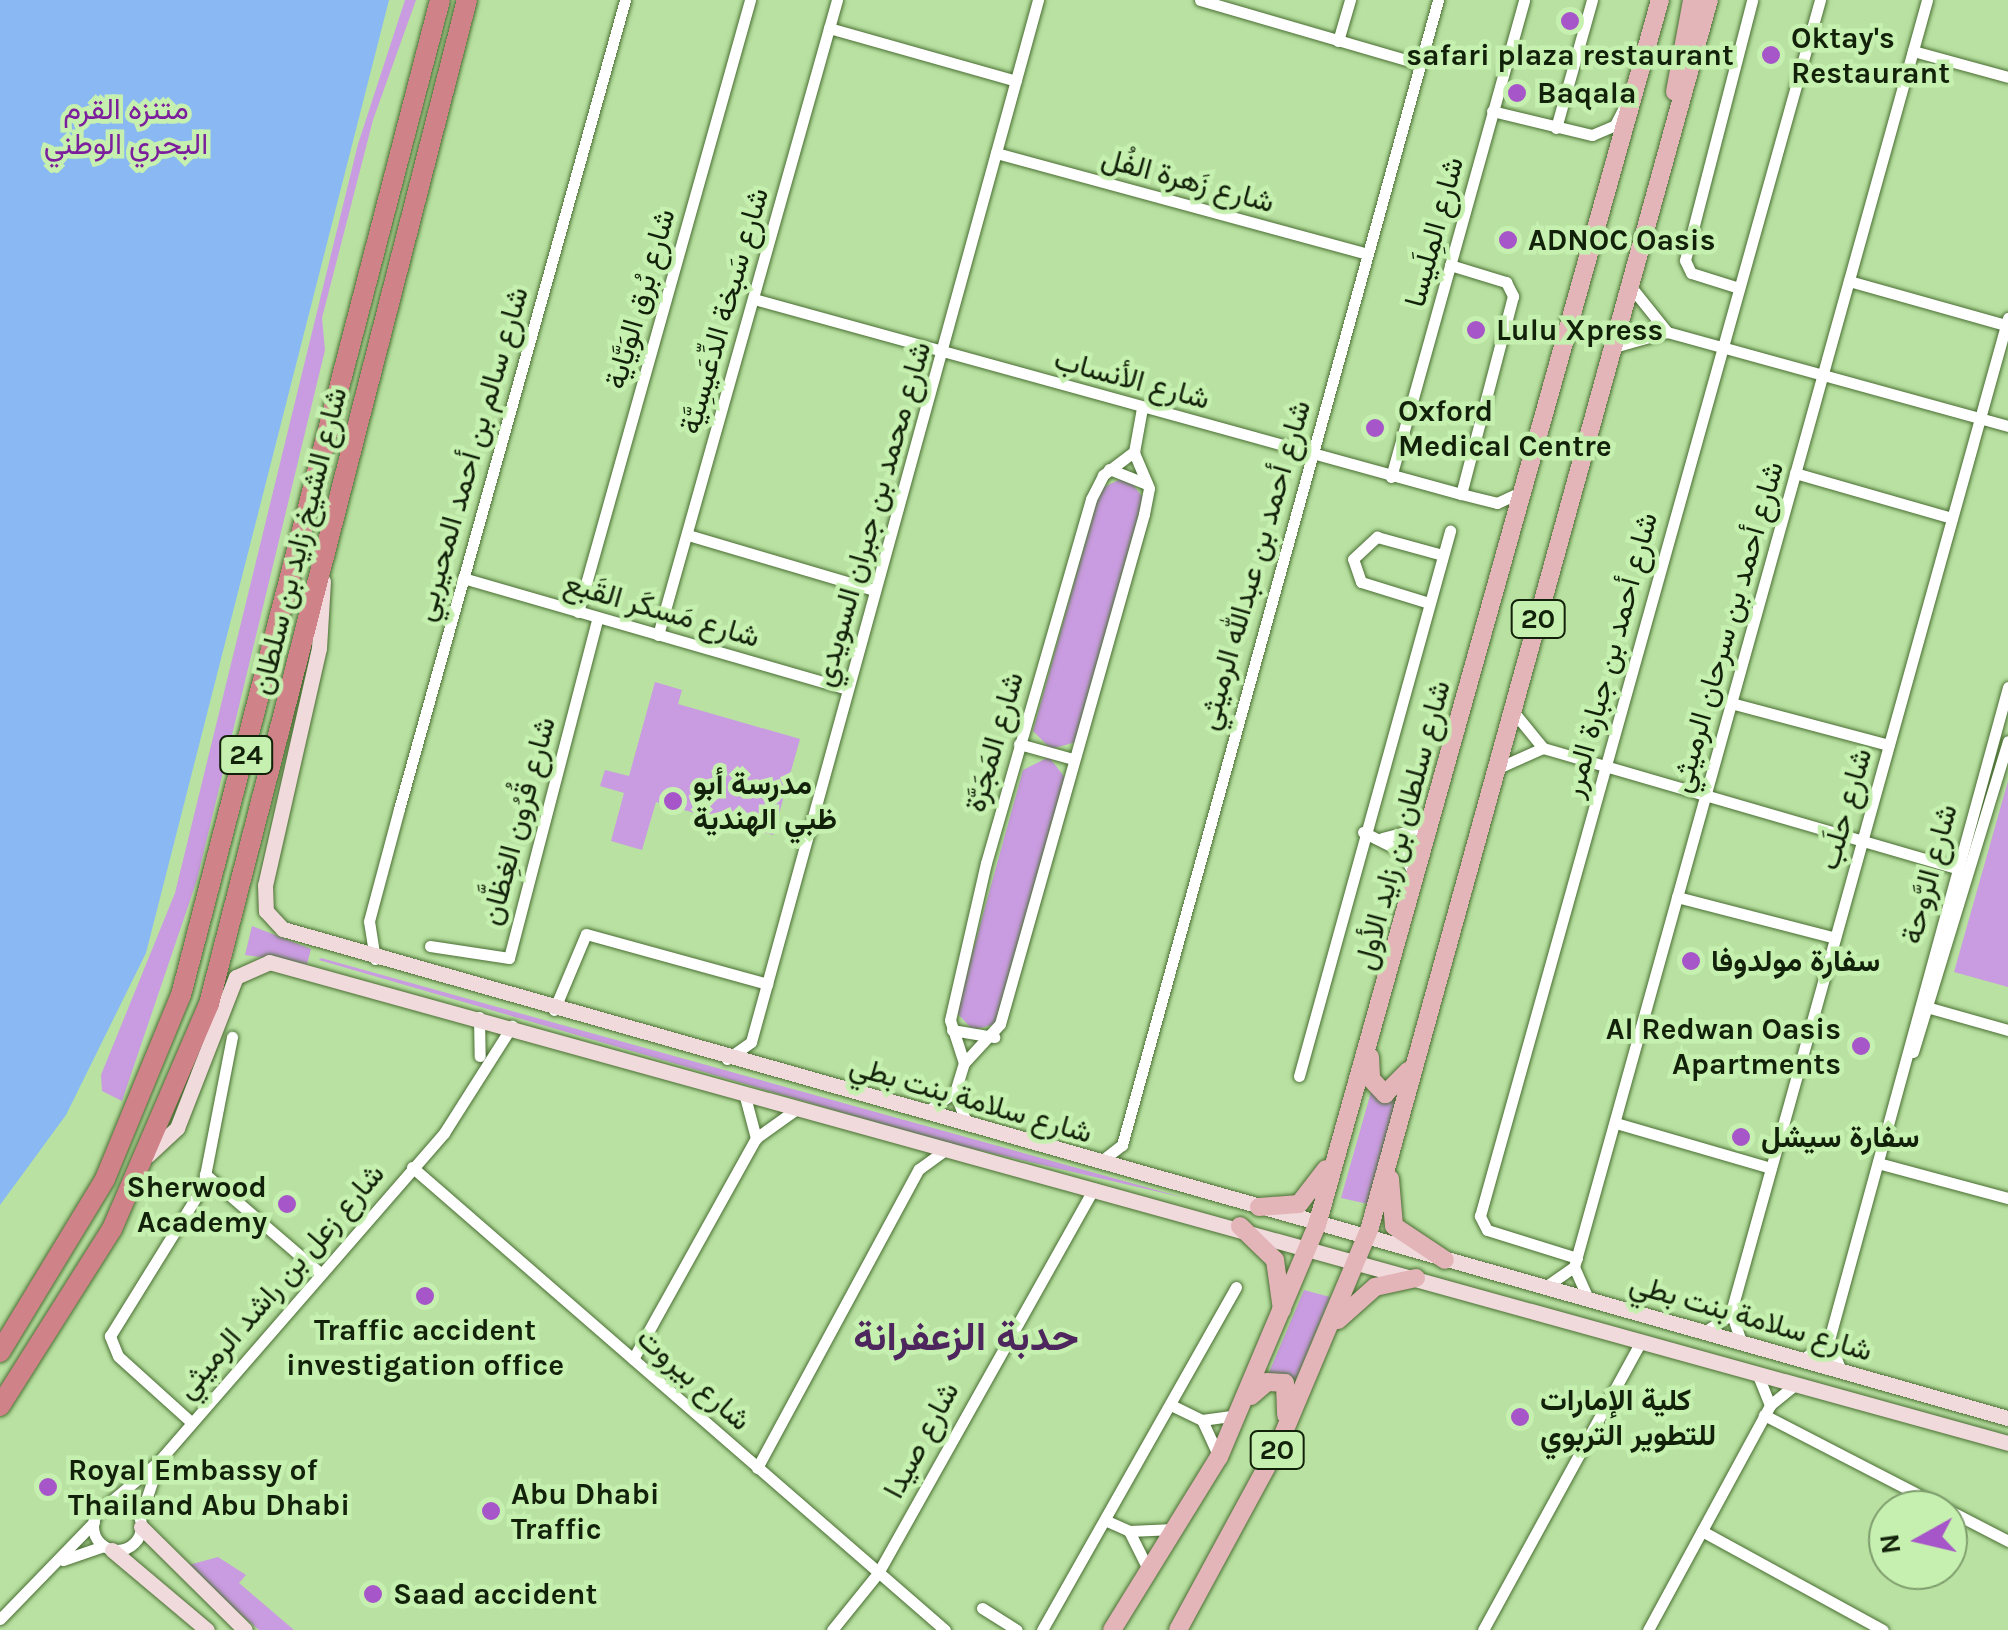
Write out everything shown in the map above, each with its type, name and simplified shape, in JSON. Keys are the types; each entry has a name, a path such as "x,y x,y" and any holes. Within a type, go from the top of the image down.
{"highway":[{"name":"شارع الشيخ زايد بن سلطان","path":"0,1352 105,1179 181,995 440,0"},
{"name":"شارع الشيخ زايد بن سلطان","path":"0,1406 71,1300 148,1156 229,936 467,0"}],"main road":[{"name":"شارع سلطان بن زايد الأول","path":"1112,1630 1150,1576 1218,1457 1282,1317 1317,1225 1660,0"},
{"path":"1673,122 1692,0"},
{"name":"20","path":"1178,1630 1279,1444 1334,1324 1366,1237 1427,1032 1709,0"},
{"name":"شارع سلامة بنت بطي","path":"323,567 319,648 264,899 275,924 374,959 2008,1418"},
{"path":"328,976 313,955 329,946"},
{"name":"شارع سلامة بنت بطي","path":"148,1156 178,1128 242,970 268,962 1240,1226 2008,1444"},
{"path":"1370,1041 1371,1079 1385,1094 1400,1086 1427,1032"},
{"path":"1258,1207 1299,1204 1334,1156"},
{"path":"1390,1162 1394,1226 1446,1260"},
{"path":"1240,1226 1275,1260 1282,1317"},
{"path":"1334,1324 1375,1287 1416,1278"},
{"path":"1242,1409 1267,1382 1285,1383 1279,1444"},
{"path":"141,1523 244,1630"},
{"path":"108,1548 207,1630"}],"street":[{"name":"شارع سالم بن أحمد المحيربي","path":"374,959 369,922 624,0"},
{"name":"شارع بُرق الوَيَّاية","path":"578,612 750,0"},
{"name":"شارع سَبخة الدِّعَيسِيَّة","path":"658,635 837,0"},
{"name":"شارع محمد بن جبران السويدي","path":"751,1042 874,590 945,353 1038,0"},
{"path":"1200,0 1231,4 1338,41 1421,64"},
{"path":"1338,41 1350,0"},
{"name":"شارع أحمد بن عبدالله الرميثي","path":"1122,1145 1438,0"},
{"name":"شارع المِلَيسا","path":"1391,477 1524,0"},
{"path":"1556,128 1592,0"},
{"path":"1739,288 1691,273 1685,260 1752,0"},
{"name":"شارع أحمد بن جبارة المرر","path":"1576,1262 1481,1225 1820,0"},
{"name":"شارع أحمد بن سرحان الرميثي","path":"1576,1262 1927,0"},
{"path":"829,28 1016,81"},
{"path":"1492,111 1592,135 1615,125 1648,44"},
{"path":"1913,51 2008,77"},
{"name":"شارع زَهرة الفُل","path":"996,153 1367,254"},
{"path":"1450,265 1506,282 1513,296 1461,494"},
{"path":"1849,280 2007,321"},
{"path":"1631,287 1666,332"},
{"name":"شارع الأنساب","path":"754,299 1497,503"},
{"name":"شارع حلَب","path":"1730,1315 2007,321"},
{"path":"1614,348 1666,332 2008,426"},
{"path":"922,1113 954,1092 964,1064 994,1037 1149,488 1134,452 1142,408"},
{"name":"شارع المَجَرَّة","path":"952,1030 1019,744 1090,500 1109,470 1134,452"},
{"path":"1109,470 1149,488"},
{"path":"1795,473 1952,518"},
{"path":"1512,530 1497,503 1524,491"},
{"path":"1299,1076 1363,832 1450,531"},
{"path":"688,534 874,590"},
{"path":"1429,603 1361,582 1353,558 1377,537 1443,555"},
{"name":"شارع مَسكَر القَبع","path":"463,578 847,689"},
{"name":"شارع قُرُون الغِظَّان","path":"430,946 509,958 598,617"},
{"name":"شارع الرَّوحة","path":"1829,1340 2008,687"},
{"path":"1732,703 1889,744"},
{"path":"1512,710 1543,748"},
{"name":"شارع الرَّوحة","path":"1903,1074 1934,1008 2008,741"},
{"path":"1019,744 1073,759"},
{"path":"1495,774 1516,754 1543,748 1957,868"},
{"path":"1382,838 1429,826"},
{"path":"1363,832 1382,838 1415,874"},
{"path":"1677,897 1835,938"},
{"name":"شارع سالم بن أحمد المحيربي","path":"346,951 369,922"},
{"path":"554,1010 586,934 767,984"},
{"path":"1920,1004 2008,1030"},
{"name":"شارع زعل بن راشد الرميثي","path":"440,1133 484,1049 479,1017"},
{"name":"شارع زعل بن راشد الرميثي","path":"109,1503 159,1460 412,1167 440,1133 512,1026"},
{"path":"964,1064 952,1030 994,1037"},
{"path":"191,1422 118,1356 110,1336 205,1174 232,1037"},
{"path":"726,1059 751,1042 768,1070"},
{"path":"741,1089 756,1138"},
{"path":"954,1092 967,1126"},
{"path":"633,1359 756,1138 802,1106"},
{"path":"1616,1123 1771,1168"},
{"path":"912,1136 919,1169"},
{"path":"1098,1163 1122,1145 1138,1174"},
{"path":"758,1468 919,1169 951,1147"},
{"path":"1878,1162 2008,1198"},
{"name":"شارع بيروت","path":"412,1167 944,1630"},
{"path":"205,1174 320,1273"},
{"path":"1062,1178 1072,1212"},
{"name":"شارع صيدا","path":"832,1630 878,1573 1072,1212 1095,1187"},
{"path":"1545,1288 1576,1262 1589,1300"},
{"path":"1042,1630 1236,1287"},
{"path":"1704,1332 1730,1315 1741,1342"},
{"path":"1802,1360 1829,1340 1841,1371"},
{"path":"1483,1630 1642,1341"},
{"path":"1757,1373 1767,1410 2008,1541"},
{"path":"1648,1630 1767,1410 1796,1384"},
{"path":"1171,1405 1202,1420 1218,1457"},
{"path":"1202,1420 1242,1409"},
{"name":"شارع زعل بن راشد الرميثي","path":"141,1523 159,1460"},
{"path":"0,1618 63,1560 109,1503 124,1503 141,1523 135,1542 63,1560"},
{"path":"1107,1520 1129,1531 1178,1528"},
{"path":"94,1522 108,1548"},
{"path":"1129,1531 1150,1576"},
{"path":"1702,1531 1882,1630"},
{"path":"982,1608 1017,1630"}],"shaded area":[{"path":"405,0 416,0 373,120 322,318 325,350 197,880 122,1101 102,1091 101,1075 175,893 358,144"},
{"path":"1127,476 1143,498 1076,742 1051,749 1033,731 1100,489"},
{"path":"655,682 682,690 678,704 800,739 773,835 656,802 642,850 611,841 624,793 600,786 605,770 629,776"},
{"path":"1049,757 1066,779 999,1023 973,1030 956,1012 1023,770"},
{"path":"2008,781 2008,987 1954,972"},
{"path":"252,926 311,949 307,964 245,955"},
{"path":"321,958 1185,1198 948,1143"},
{"path":"1371,1092 1400,1097 1368,1204 1341,1198"},
{"path":"1304,1290 1330,1297 1293,1387 1267,1377"},
{"path":"218,1557 246,1575 239,1583 294,1630 259,1630 185,1566"}],"water":[{"path":"0,0 389,0 146,953 66,1115 0,1205"}],"place":[{"name":"safari plaza restaurant","path":"1570,21"},
{"name":"Oktay's Restaurant","path":"1771,55"},
{"name":"Baqala","path":"1517,93"},
{"name":"ADNOC Oasis","path":"1508,240"},
{"name":"Lulu Xpress","path":"1476,330"},
{"name":"Oxford Medical Centre","path":"1375,428"},
{"name":"مدرسة أبو ظبي الهندية","path":"673,801"},
{"name":"سفارة مولدوفا","path":"1691,961"},
{"name":"Al Redwan Oasis Apartments","path":"1861,1046"},
{"name":"سفارة سيشل","path":"1741,1137"},
{"name":"Sherwood Academy","path":"287,1204"},
{"name":"Traffic accident investigation office","path":"425,1296"},
{"name":"كلية الإمارات للتطوير التربوي","path":"1520,1417"},
{"name":"Royal Embassy of Thailand Abu Dhabi","path":"48,1487"},
{"name":"Abu Dhabi Traffic","path":"491,1511"},
{"name":"Saad accident","path":"373,1594"}],"district":[{"name":"حدبة الزعفرانة","path":"966,1337"}],"park label":[{"name":"متنزه القرم البحري الوطني","path":"126,126"}]}
